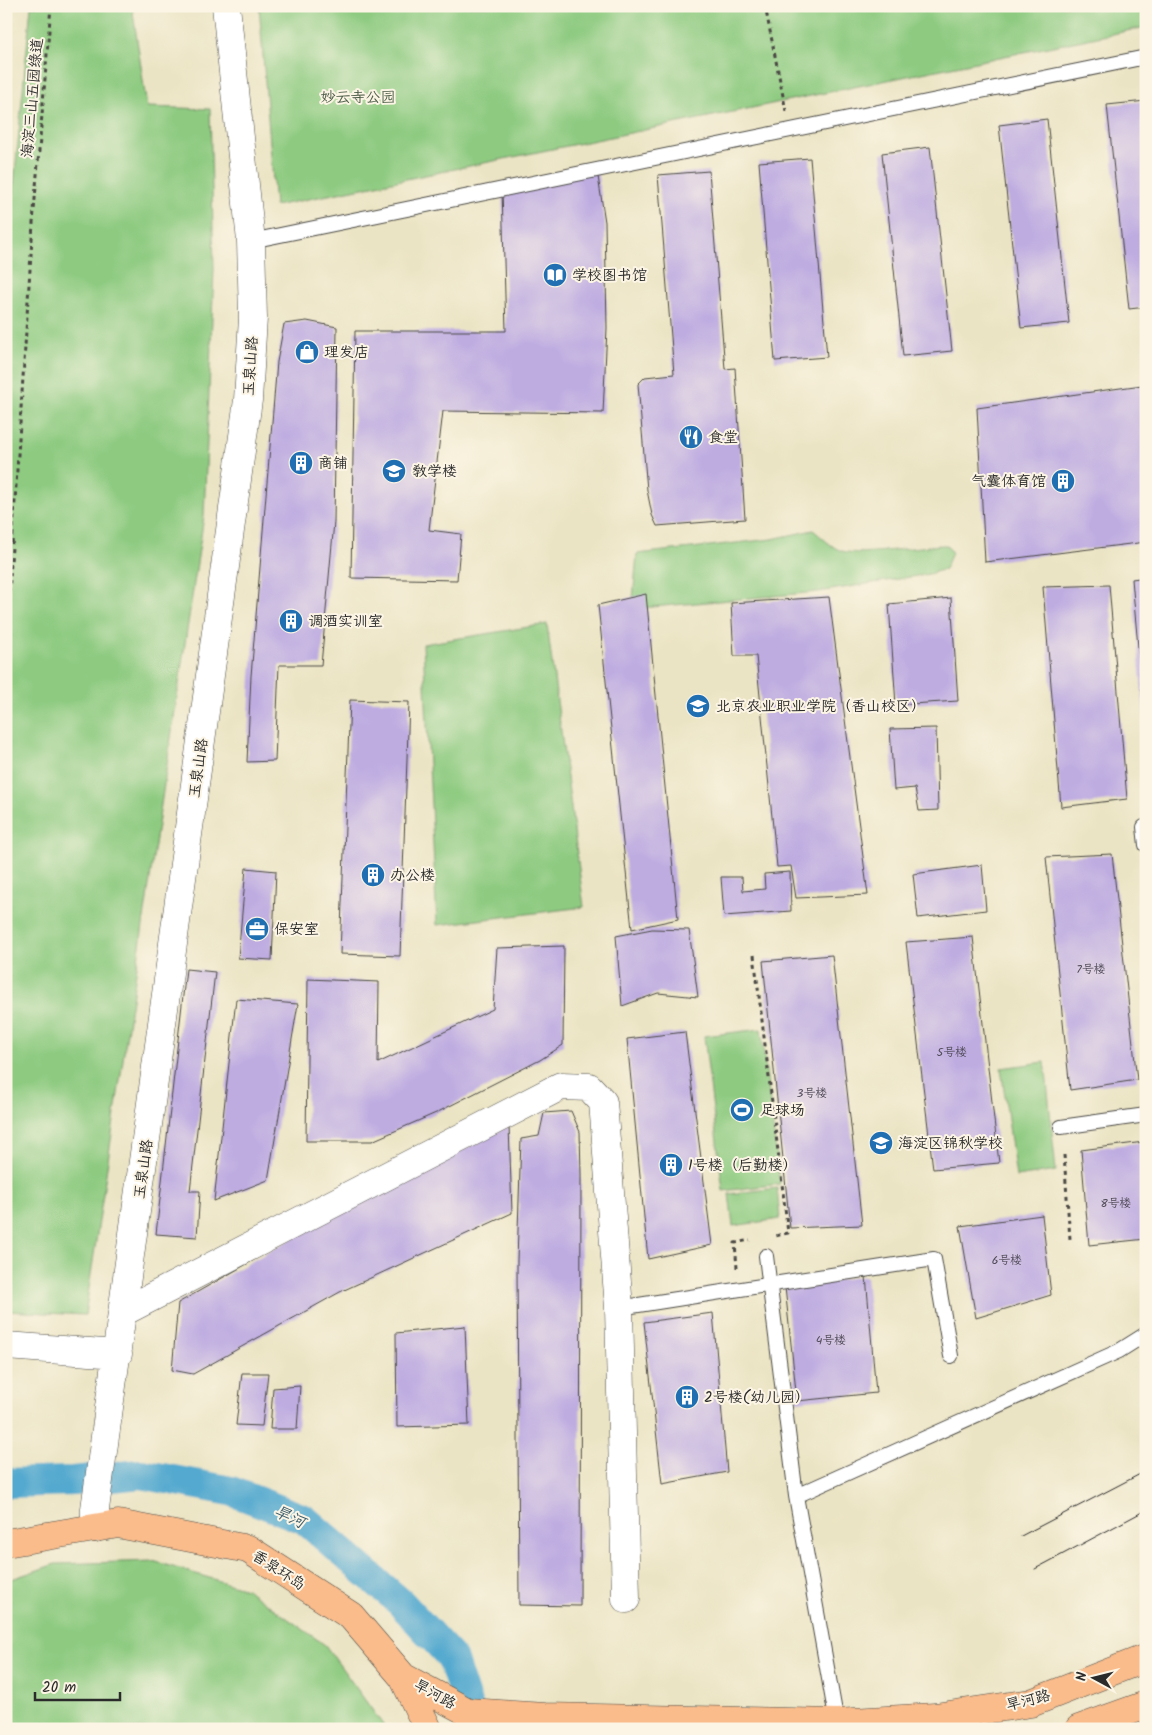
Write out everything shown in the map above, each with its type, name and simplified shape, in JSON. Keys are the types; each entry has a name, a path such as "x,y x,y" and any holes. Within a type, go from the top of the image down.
{"main road":[{"name":"香泉环岛","path":"6,1544 95,1519 248,1549 351,1616 403,1677 428,1729"},
{"name":"旱河路","path":"403,1677 468,1712 545,1717 837,1723 935,1717 1030,1703 1146,1658"},
{"path":"1079,1729 1146,1705"}],"street":[{"name":"玉泉山路","path":"95,1519 248,400 253,318 252,241 226,6"},
{"path":"123,1312 561,1086 589,1087 603,1102 619,1308 626,1600"},
{"path":"6,1346 118,1354"}],"lane":[{"path":"252,241 1146,57"},
{"path":"1144,827 1146,845"},
{"path":"1061,1127 1146,1115"},
{"path":"766,1256 796,1496 837,1723"},
{"path":"619,1308 934,1259 951,1356"},
{"path":"796,1496 1119,1351 1146,1334"}],"path":[{"name":"海淀三山五园绿道","path":"6,640 33,223 51,6"},
{"path":"765,6 790,130"},
{"path":"754,955 788,1233 772,1236"},
{"path":"1064,1155 1070,1238"}],"green space":[{"path":"31,6 132,6 147,107 210,109 214,269 204,516 85,1315 6,1311 6,267"},
{"name":"妙云寺公园","path":"259,6 1146,6 1146,27 275,206"},
{"path":"813,530 831,545 842,551 864,553 947,545 952,553 945,569 929,574 818,592 641,608 633,599 637,554 772,539"},
{"path":"547,624 584,907 437,925 423,644"},
{"name":"足球场","path":"761,1029 780,1184 723,1191 704,1036"},
{"path":"1045,1062 1056,1171 1016,1177 1001,1068"},
{"path":"777,1188 780,1219 733,1226 729,1194"},
{"path":"153,1561 246,1589 325,1645 386,1729 6,1729 6,1581 55,1564"}],"building":[{"path":"1146,101 1146,307 1129,309 1107,105"},
{"path":"1047,119 1069,323 1021,328 999,125"},
{"path":"930,147 952,351 903,356 882,153"},
{"path":"810,158 827,357 775,361 759,162"},
{"name":"教学楼","path":"597,170 605,222 607,328 603,413 443,411 429,530 461,534 457,580 351,578 355,331 506,331 502,190"},
{"path":"709,171 725,369 735,368 745,519 657,526 652,515 647,490 638,384 645,377 674,374 658,175"},
{"path":"307,321 337,327 334,522 321,665 279,665 275,761 247,762 251,676 277,362 284,324"},
{"name":"气囊体育馆","path":"1142,385 1146,419 1146,542 985,562 977,408"},
{"path":"1146,577 1146,715 1144,715 1132,579"},
{"path":"1109,585 1127,799 1061,807 1043,587"},
{"path":"646,594 678,919 632,929 598,605"},
{"path":"829,597 868,895 796,898 791,866 777,867 756,656 734,656 731,603"},
{"path":"951,598 958,701 896,705 889,604"},
{"name":"办公楼","path":"350,700 409,702 400,956 340,954"},
{"path":"936,728 938,810 919,811 915,788 894,790 890,729"},
{"path":"1112,854 1137,1080 1070,1090 1046,857"},
{"path":"982,865 986,910 918,918 913,874"},
{"name":"保安室","path":"246,868 276,871 272,960 238,958"},
{"path":"790,872 791,911 724,916 721,877 742,877 743,891 765,889 764,874"},
{"path":"652,929 689,930 698,997 658,993 622,1006 616,936"},
{"path":"973,937 999,1163 933,1169 906,942"},
{"path":"564,946 563,1045 540,1060 436,1113 372,1141 306,1141 308,979 379,982 378,1063 493,1009 497,948"},
{"path":"832,955 862,1225 790,1228 763,961"},
{"path":"186,969 215,972 190,1191 200,1191 197,1237 156,1234"},
{"path":"236,999 298,1004 268,1180 214,1201"},
{"name":"1号楼（后勤楼）","path":"685,1032 712,1245 648,1259 627,1039"},
{"path":"571,1111 580,1132 581,1175 580,1606 519,1605 517,1261 521,1139 539,1136 544,1113"},
{"path":"509,1126 512,1213 340,1292 193,1374 172,1370 178,1303 300,1234"},
{"path":"1144,1142 1146,1239 1089,1245 1081,1150"},
{"path":"1042,1215 1051,1295 976,1318 960,1226"},
{"path":"866,1276 876,1393 797,1401 785,1287"},
{"name":"2号楼(幼儿园）","path":"713,1313 727,1472 662,1484 644,1322"},
{"path":"465,1326 469,1425 397,1427 396,1333"},
{"path":"242,1373 268,1373 262,1426 236,1425"},
{"path":"300,1386 297,1429 270,1429 273,1388"}],"waterway":[{"name":"旱河","path":"6,1483 73,1481 141,1474 231,1491 304,1519 401,1603 452,1658 475,1729"}],"tram line":[{"path":"1021,1536 1146,1471"},
{"path":"1035,1569 1146,1510"}],"place":[{"name":"学校图书馆","path":"555,275"},
{"name":"理发店","path":"307,352"},
{"name":"食堂","path":"691,437"},
{"name":"商铺","path":"301,463"},
{"name":"教学楼","path":"394,471"},
{"name":"气囊体育馆","path":"1063,481"},
{"name":"调酒实训室","path":"291,621"},
{"name":"北京农业职业学院（香山校区）","path":"698,706"},
{"name":"办公楼","path":"373,875"},
{"name":"保安室","path":"257,929"},
{"name":"足球场","path":"742,1110"},
{"name":"海淀区锦秋学校","path":"881,1143"},
{"name":"1号楼（后勤楼）","path":"671,1165"},
{"name":"2号楼(幼儿园）","path":"687,1397"}]}
